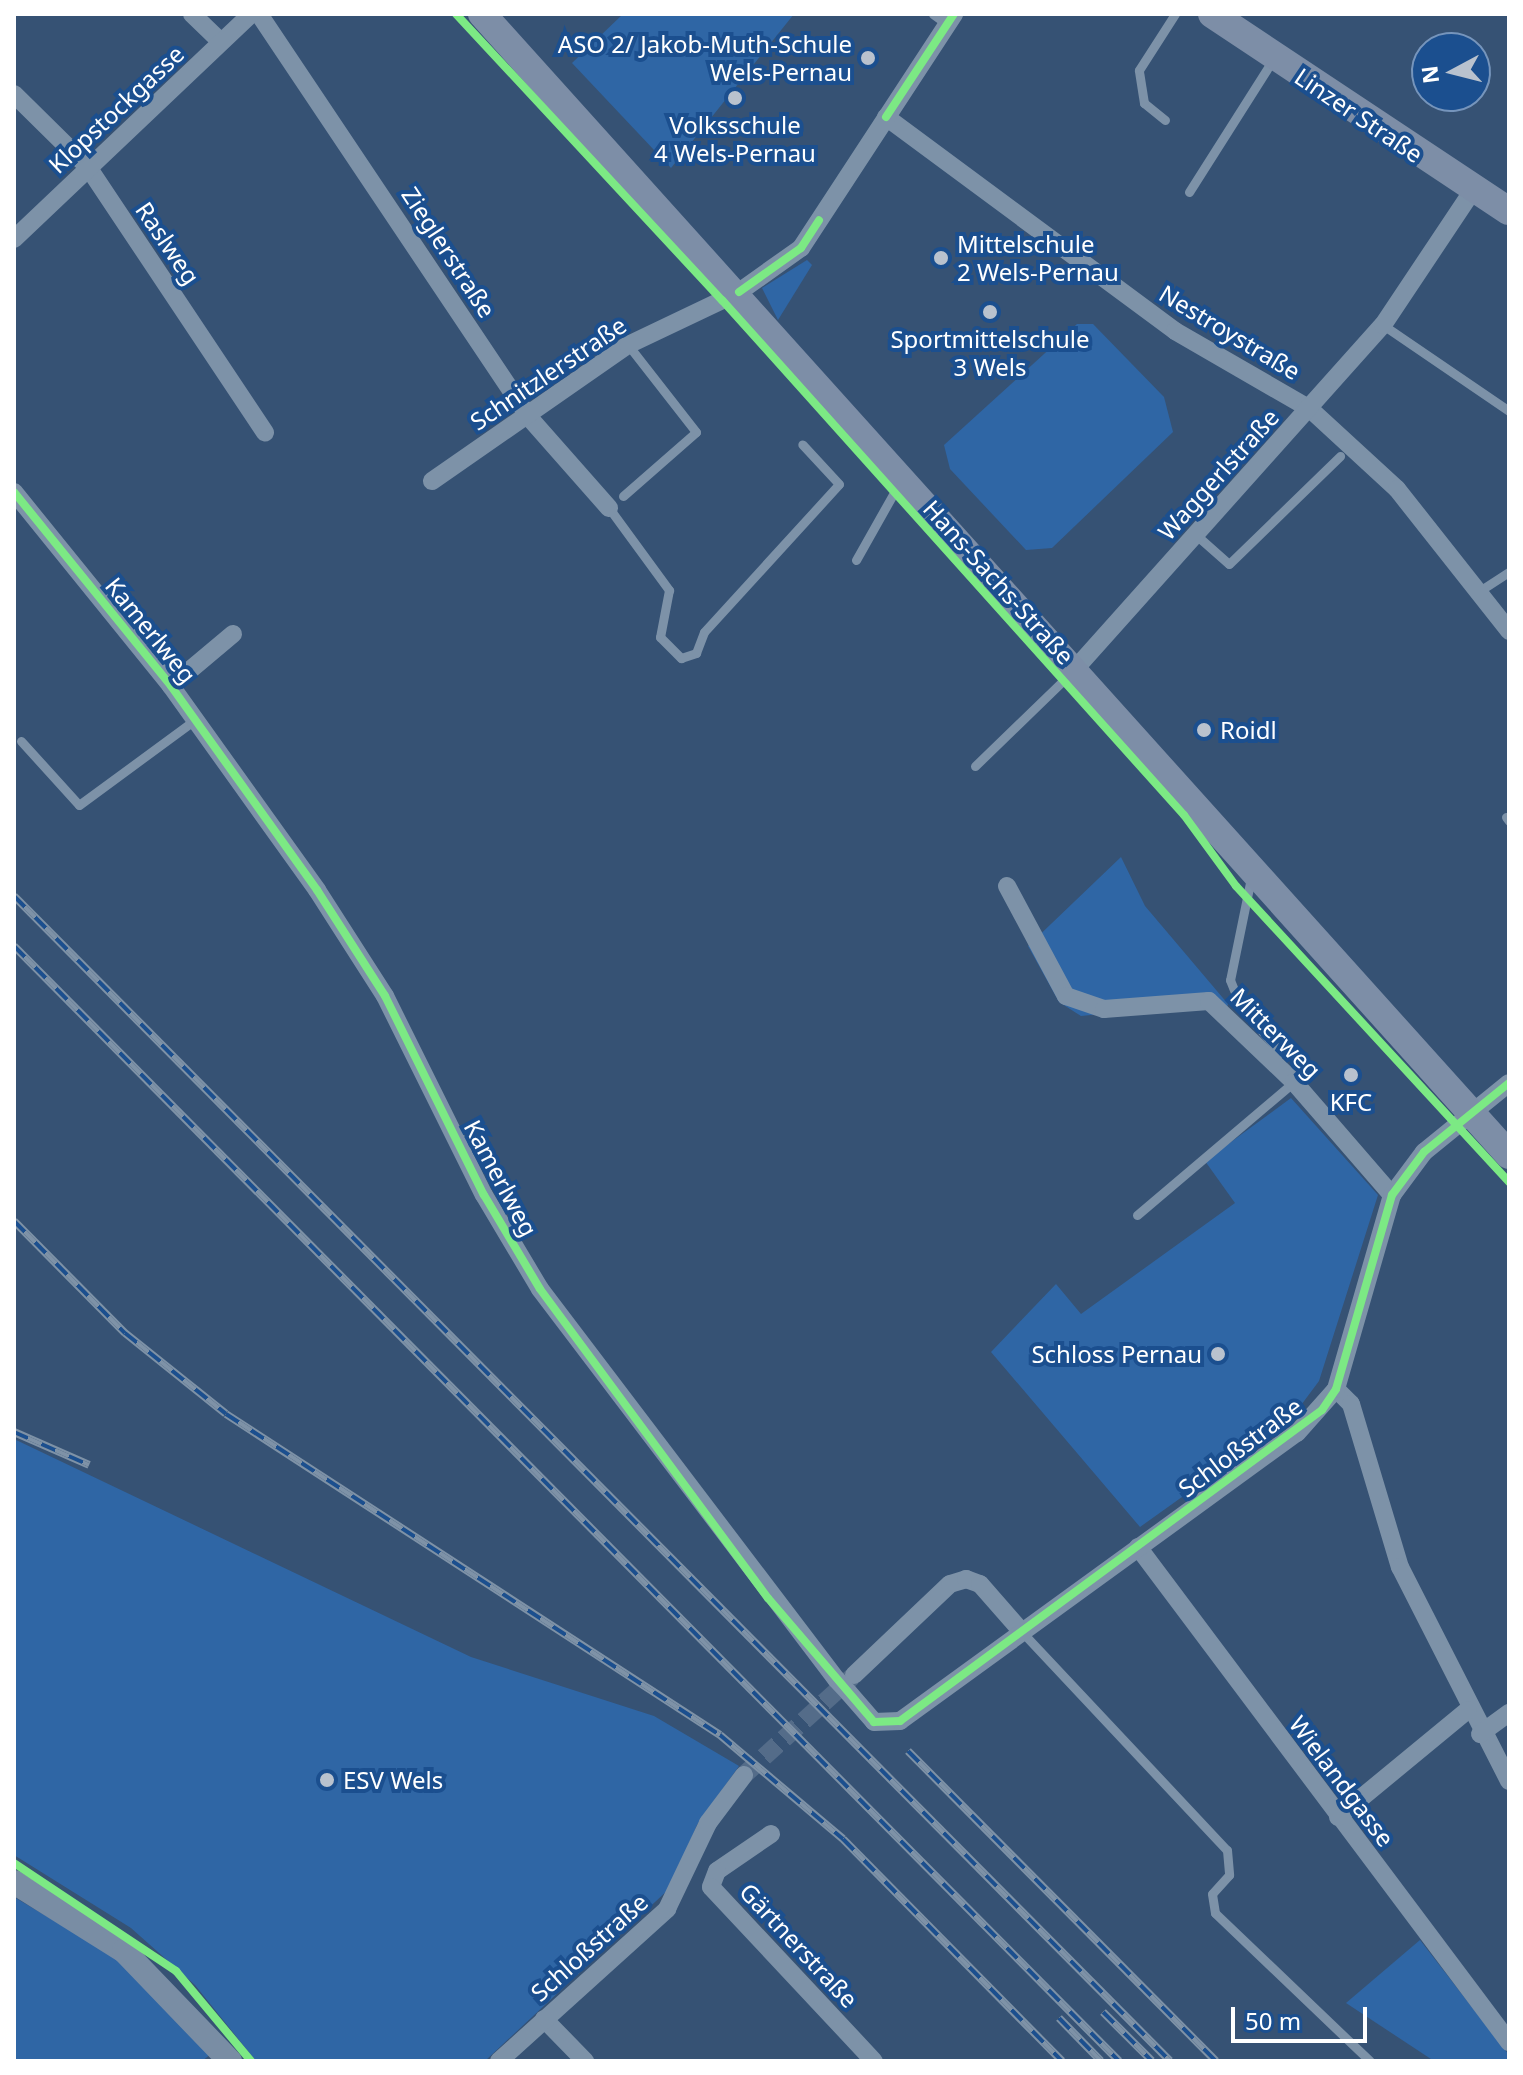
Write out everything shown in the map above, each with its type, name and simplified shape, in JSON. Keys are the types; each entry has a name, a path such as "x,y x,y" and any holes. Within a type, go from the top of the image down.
{"main road":[{"name":"Hans-Sachs-Straße","path":"482,14 739,292 1076,668 1251,871 1509,1155"},
{"name":"Linzer Straße","path":"1212,14 1509,211"}],"street":[{"path":"192,14 221,42"},
{"name":"Klopstockgasse","path":"14,239 251,14"},
{"name":"Zieglerstraße","path":"259,14 527,415 616,502"},
{"name":"Schnitzlerstraße","path":"432,481 628,345 739,292 801,248 886,117 945,17"},
{"name":"Raslweg","path":"14,94 88,167 265,432"},
{"name":"Nestroystraße","path":"886,117 1175,331 1310,409 1397,489 1481,590 1509,631"},
{"name":"Waggerlstraße","path":"1076,668 1383,325 1473,190"},
{"name":"Kamerlweg","path":"14,492 196,719 385,996 484,1195 540,1289 845,1677 849,1693 874,1722 900,1721 1022,1632"},
{"path":"171,686 233,634"},
{"name":"Mitterweg","path":"1007,886 1066,996 1104,1009 1209,1001 1294,1082 1392,1195"},
{"name":"Schloßstraße","path":"1022,1632 1297,1433 1336,1389 1392,1195 1424,1152 1509,1083"},
{"path":"1336,1389 1351,1404 1400,1567 1480,1734 1509,1781"},
{"name":"Wielandgasse","path":"1138,1547 1509,2042"},
{"path":"845,1677 950,1584 966,1579 980,1584 1022,1632"},
{"path":"1338,1817 1468,1710"},
{"path":"1480,1734 1509,1713"},
{"name":"Schloßstraße","path":"499,2061 667,1909 708,1823 744,1775"},
{"name":"Gärtnerstraße","path":"771,1834 717,1871 711,1887 874,2061"},
{"path":"14,1882 124,1951 221,2057"},
{"path":"544,2019 585,2061"}],"lane":[{"path":"1165,120 1144,103 1139,70 1175,14"},
{"path":"1189,192 1274,58"},
{"path":"1383,325 1509,411"},
{"path":"628,345 696,432 616,502 669,590 660,637 681,658 696,653 704,632 839,484 802,444"},
{"path":"1195,534 1229,564 1340,456"},
{"path":"856,560 904,477"},
{"path":"1481,590 1509,572"},
{"path":"975,766 1076,668"},
{"path":"21,741 79,805 196,719"},
{"path":"1251,871 1230,980 1241,1007 1281,1053"},
{"path":"1137,1215 1294,1082"},
{"path":"1022,1632 1227,1850 1229,1875 1212,1894 1215,1913 1370,2061"}],"shaded area":[{"path":"623,14 794,14 671,168 572,63"},
{"path":"807,260 812,265 778,320 762,288"},
{"path":"1077,324 1093,324 1164,397 1173,432 1052,548 1026,550 950,469 944,445"},
{"path":"1121,857 1145,906 1228,1004 1224,1018 1206,1008 1169,1007 1081,1016 1059,1002 1028,946"},
{"path":"1291,1098 1378,1195 1319,1381 1290,1420 1140,1527 991,1352 1056,1284 1081,1314 1235,1203 1205,1161"},
{"name":"ESV Wels","path":"14,1439 471,1657 654,1716 739,1766 697,1825 670,1888 485,2061 256,2061 195,1985 131,1928 14,1855"},
{"path":"14,1897 112,1955 211,2054 202,2061 14,2061"},
{"path":"1420,1940 1509,2055 1509,2061 1434,2061 1346,2003"}],"tunnel":[{"path":"744,1775 852,1677"}],"railway":[{"path":"14,896 1170,2061"},
{"path":"14,946 1119,2061"},
{"path":"14,1221 125,1333 226,1414 720,1735 843,1839 1062,2061"},
{"path":"14,1432 89,1465"},
{"path":"908,1751 1216,2061"},
{"path":"1103,2012 1152,2061"},
{"path":"1059,2018 1101,2061"}],"cycle path":[{"path":"456,14 722,300 1184,815 1236,886 1509,1182"},
{"path":"886,117 954,14"},
{"path":"739,292 801,248 819,220"},
{"path":"14,492 171,686 317,890 385,996 484,1195 540,1289 768,1598 874,1722 900,1721 1322,1410 1336,1389 1392,1195 1424,1152 1509,1083"},
{"path":"14,1863 176,1971 251,2061"}],"place":[{"name":"ASO 2/ Jakob-Muth-Schule Wels-Pernau","path":"868,58"},
{"name":"Volksschule 4 Wels-Pernau","path":"735,98"},
{"name":"Mittelschule 2 Wels-Pernau","path":"941,258"},
{"name":"Sportmittelschule 3 Wels","path":"990,312"},
{"name":"Roidl","path":"1204,730"},
{"name":"KFC","path":"1351,1075"},
{"name":"Schloss Pernau","path":"1218,1354"},
{"name":"ESV Wels","path":"327,1780"}]}
